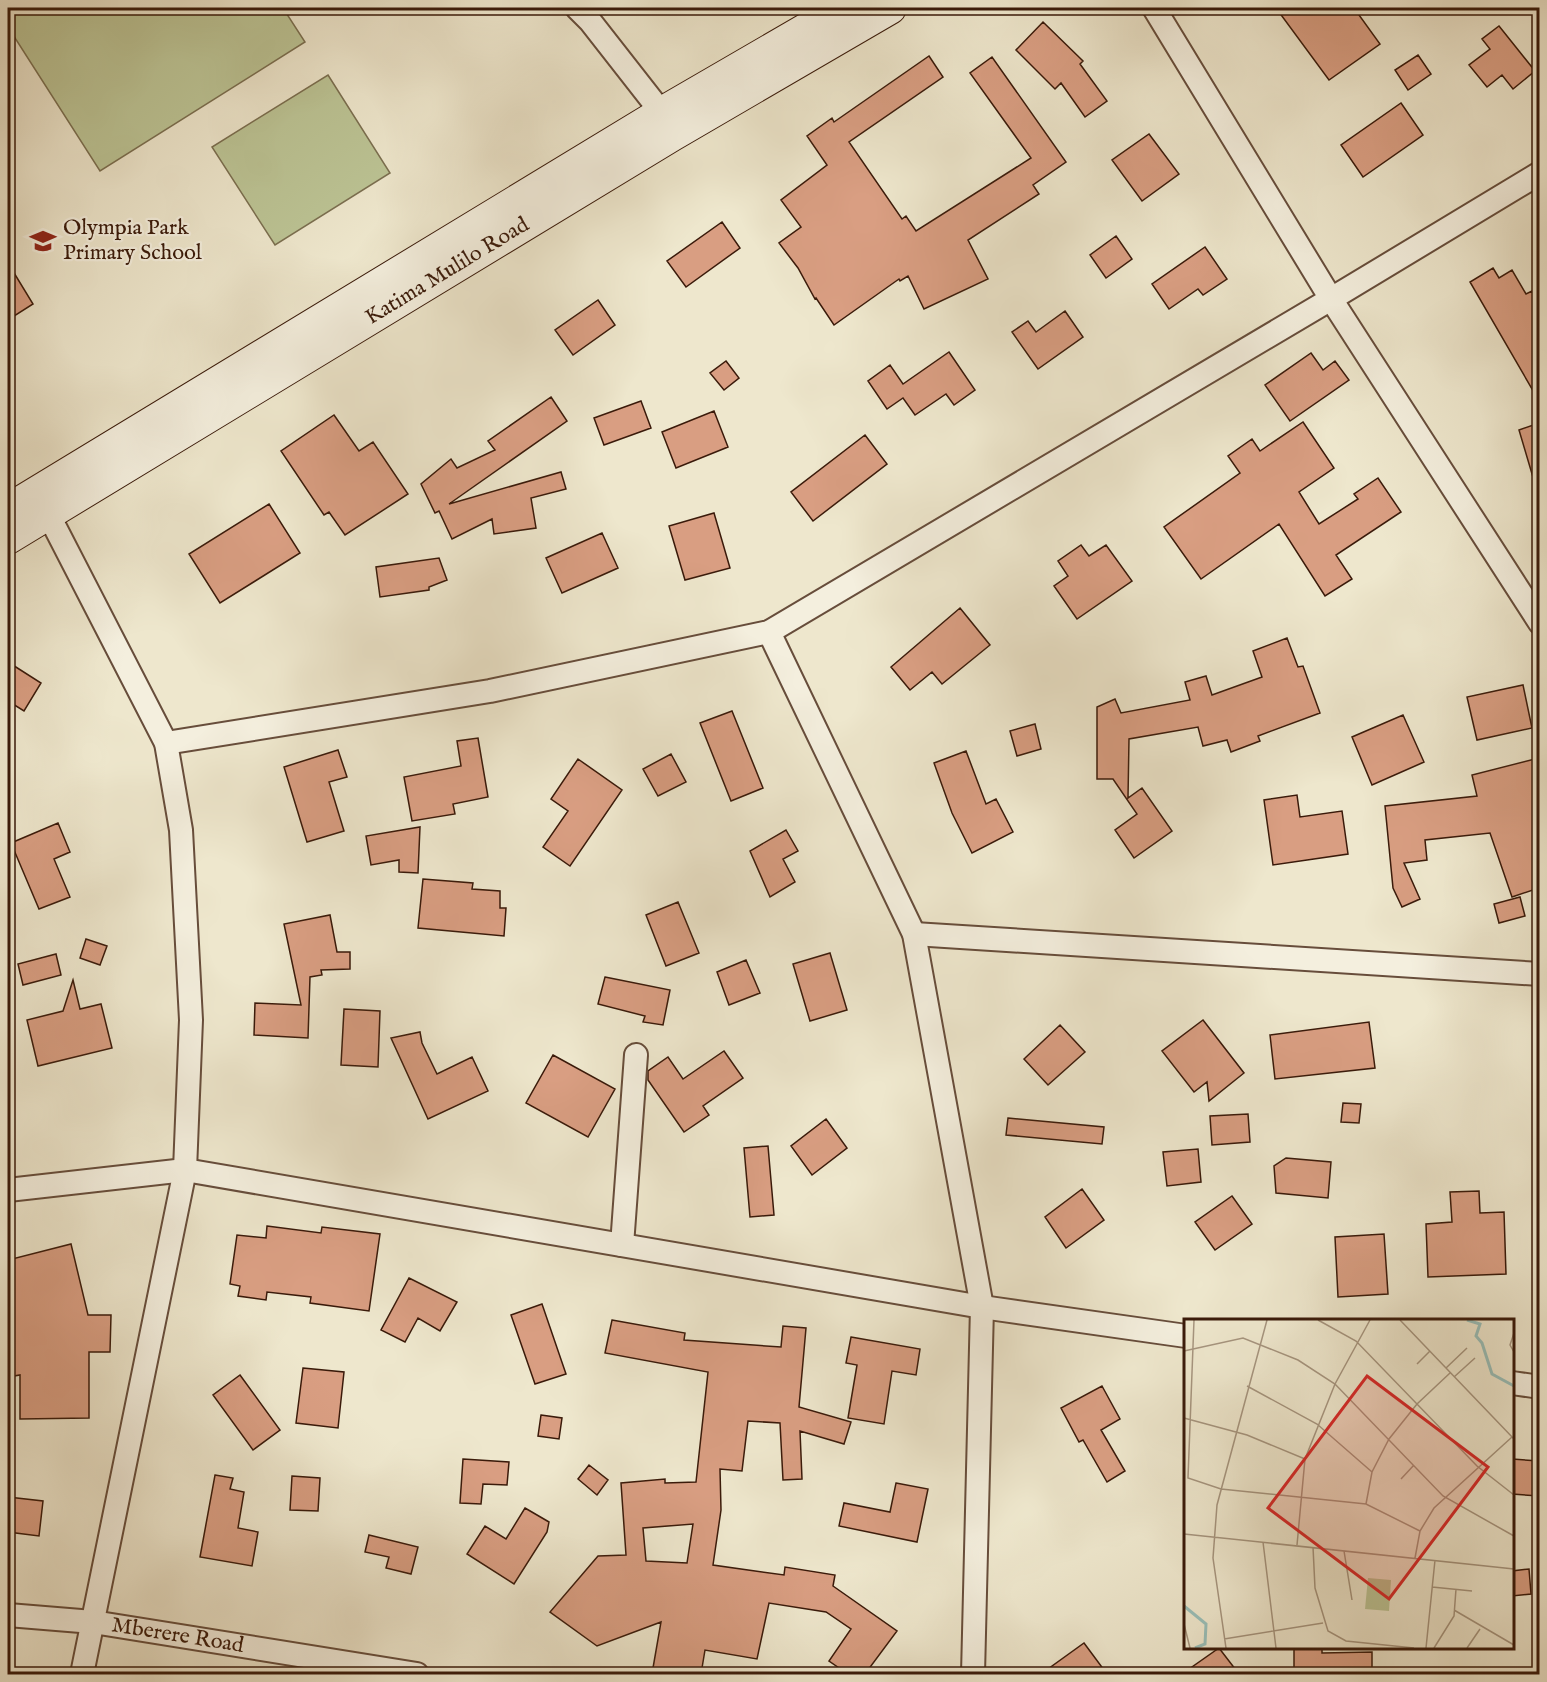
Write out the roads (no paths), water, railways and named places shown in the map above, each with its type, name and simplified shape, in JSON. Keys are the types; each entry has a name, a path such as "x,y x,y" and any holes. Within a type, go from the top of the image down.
{"main road":[{"name":"Katima Mulilo Road","path":"8,538 43,504 662,113 843,8"},
{"name":"Katima Mulilo Road","path":"8,510 43,504 890,8"}],"street":[{"path":"577,8 590,21 662,113"},
{"path":"1154,8 1331,299 1539,623"},
{"path":"166,744 490,691 769,632 1539,173"},
{"path":"43,504 166,744 181,830 190,1009 185,1170 82,1674"},
{"path":"769,632 914,934 982,1307 973,1674"},
{"path":"914,934 1539,974"},
{"path":"622,1245 636,1055"},
{"path":"8,1190 185,1170 982,1307 1184,1336"},
{"path":"1514,1383 1539,1387"},
{"name":"Mberere Road","path":"8,1615 93,1623 417,1674"}],"place":[{"name":"Olympia Park Primary School","path":"43,241"}]}
